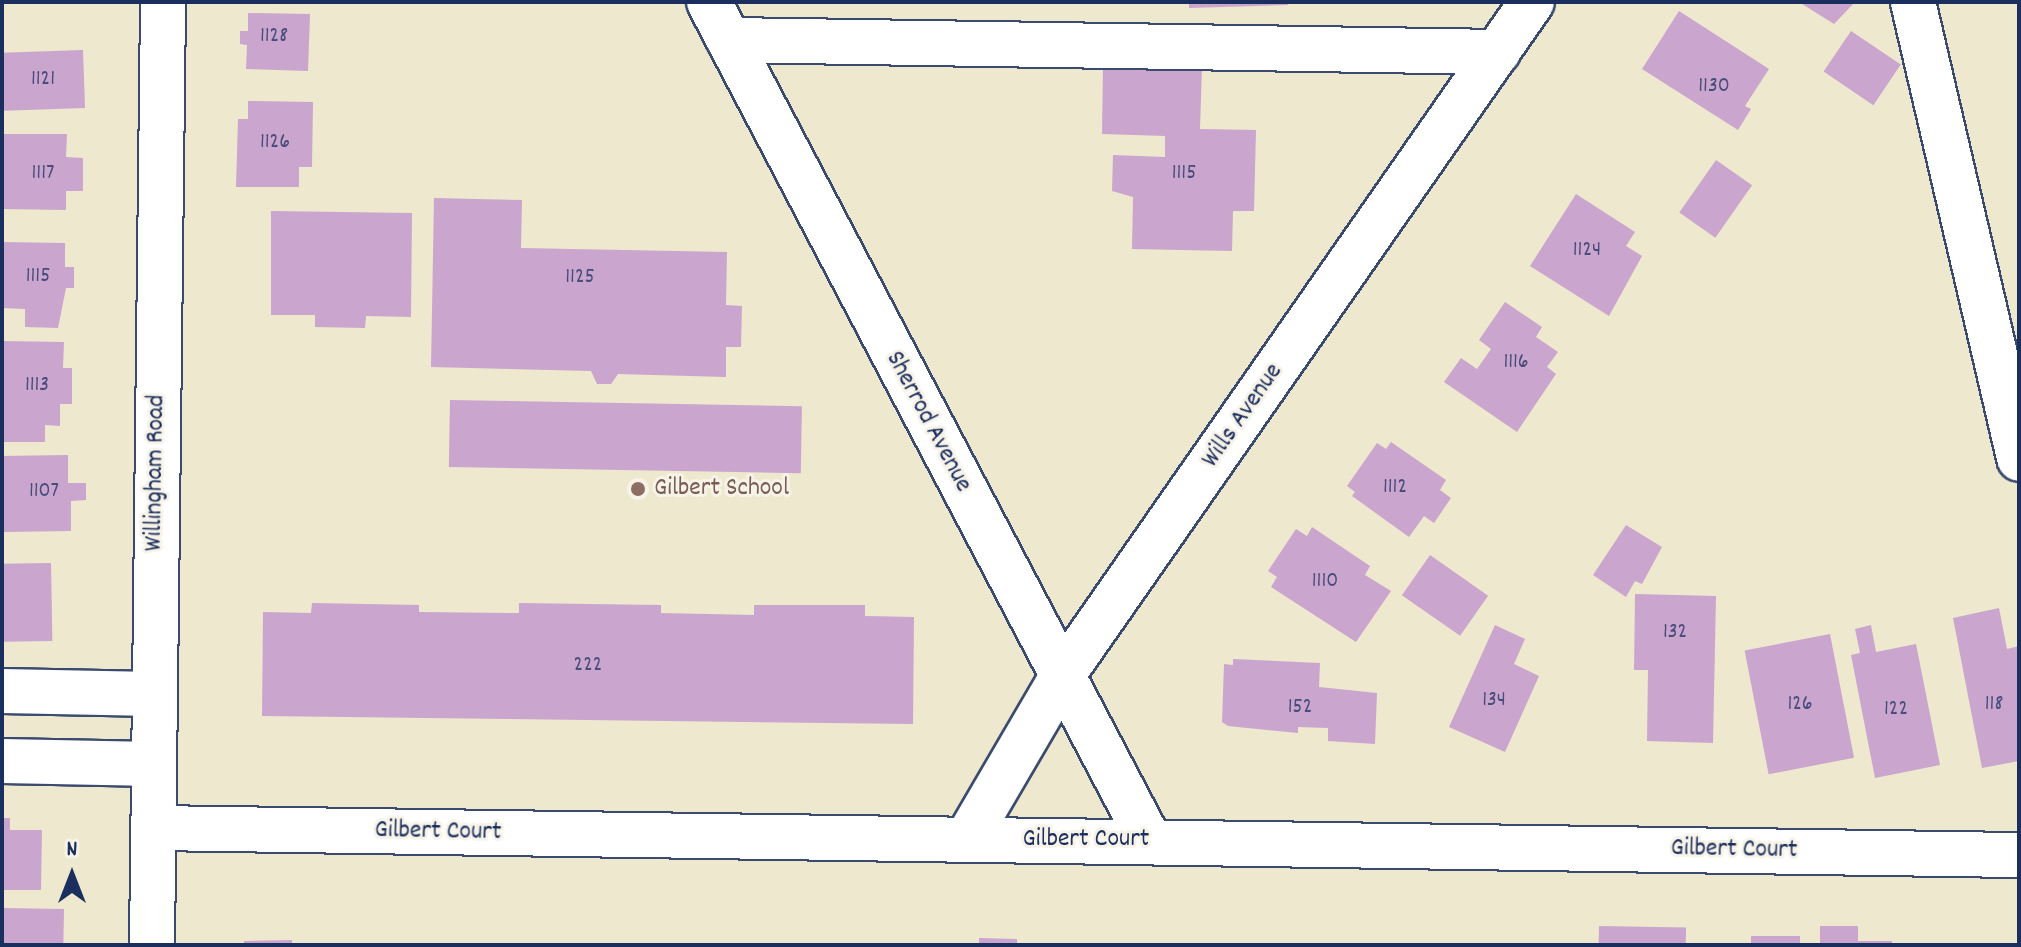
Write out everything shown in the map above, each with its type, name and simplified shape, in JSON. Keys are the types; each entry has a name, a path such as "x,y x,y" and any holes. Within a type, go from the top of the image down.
{"street":[{"name":"Willingham Road","path":"152,945 163,2"},
{"name":"Sherrod Avenue","path":"709,2 1149,840"},
{"name":"Wills Avenue","path":"967,839 1064,673 1532,2"},
{"path":"1913,2 2019,459"},
{"path":"729,40 1498,52"},
{"path":"2,691 154,694"},
{"path":"2,761 154,764"},
{"name":"Gilbert Court","path":"153,828 1149,840 2019,855"}],"building":[{"path":"1189,2 1288,2 1288,5 1189,8"},
{"path":"1799,2 1855,2 1834,24"},
{"path":"1679,11 1769,69 1745,106 1751,109 1738,130 1642,69"},
{"path":"248,13 310,14 308,71 246,69 247,45 240,44 240,31 248,31"},
{"path":"1851,31 1901,65 1873,105 1824,72"},
{"path":"83,50 85,108 4,111 2,53"},
{"path":"1103,63 1202,66 1200,129 1256,130 1254,211 1233,211 1232,251 1132,249 1133,197 1112,191 1113,155 1165,157 1165,136 1102,134"},
{"path":"248,101 313,102 312,167 299,167 299,187 236,187 238,119 248,119"},
{"path":"2,134 67,134 66,157 83,158 83,191 66,191 66,210 2,209"},
{"path":"1716,160 1752,185 1715,238 1679,212"},
{"path":"1576,194 1635,232 1626,246 1642,256 1609,316 1530,266"},
{"path":"434,198 522,200 521,248 727,252 726,305 742,306 741,347 726,347 726,377 618,374 611,384 597,384 591,371 431,367"},
{"path":"271,211 412,213 411,317 366,316 365,328 315,327 315,315 271,315"},
{"path":"2,242 65,243 65,267 74,267 74,288 66,288 58,328 25,327 25,309 2,308"},
{"path":"1505,302 1542,327 1536,337 1558,352 1547,367 1556,374 1517,432 1444,382 1461,358 1477,369 1491,349 1479,340"},
{"path":"2,341 64,342 63,368 72,368 72,404 60,404 60,426 45,425 45,442 2,442"},
{"path":"450,400 802,406 801,473 449,467"},
{"path":"1391,442 1446,480 1440,490 1451,498 1434,523 1424,516 1409,537 1352,496 1355,492 1347,486 1377,443 1386,449"},
{"path":"68,455 68,483 86,483 86,500 71,501 71,531 2,532 2,456"},
{"path":"1626,525 1662,547 1642,584 1635,581 1626,597 1593,575"},
{"path":"1312,527 1370,566 1365,575 1391,591 1356,642 1271,587 1277,577 1268,571 1296,529 1307,536"},
{"path":"1430,555 1488,596 1460,636 1402,595"},
{"path":"51,563 52,641 3,642 2,564"},
{"path":"1635,594 1716,596 1713,743 1647,741 1648,670 1634,670"},
{"path":"312,603 419,605 419,612 519,613 519,603 661,605 661,613 754,615 754,605 865,605 865,616 914,617 913,724 262,716 263,612 311,613"},
{"path":"1999,608 2007,649 2019,646 2019,761 1982,768 1953,618"},
{"path":"1495,625 1525,639 1514,664 1539,676 1505,752 1449,727"},
{"path":"1871,625 1876,652 1916,644 1940,765 1875,778 1851,655 1860,653 1855,629"},
{"path":"1830,634 1854,758 1769,774 1745,651"},
{"path":"1233,659 1320,663 1319,687 1377,693 1375,744 1328,741 1328,728 1298,727 1298,733 1228,726 1222,722 1224,664 1233,665"},
{"path":"2,818 10,818 10,830 42,830 41,890 2,890"},
{"path":"2,908 64,909 63,945 2,945"},
{"path":"1599,926 1686,928 1686,945 1599,945"},
{"path":"1820,926 1858,926 1858,941 1892,941 1892,945 1820,945"},
{"path":"1751,936 1800,936 1800,945 1751,945"},
{"path":"979,938 1017,939 1017,945 979,945"},
{"path":"292,940 292,945 244,945 244,941"}],"place":[{"name":"Gilbert School","path":"638,489"}]}
